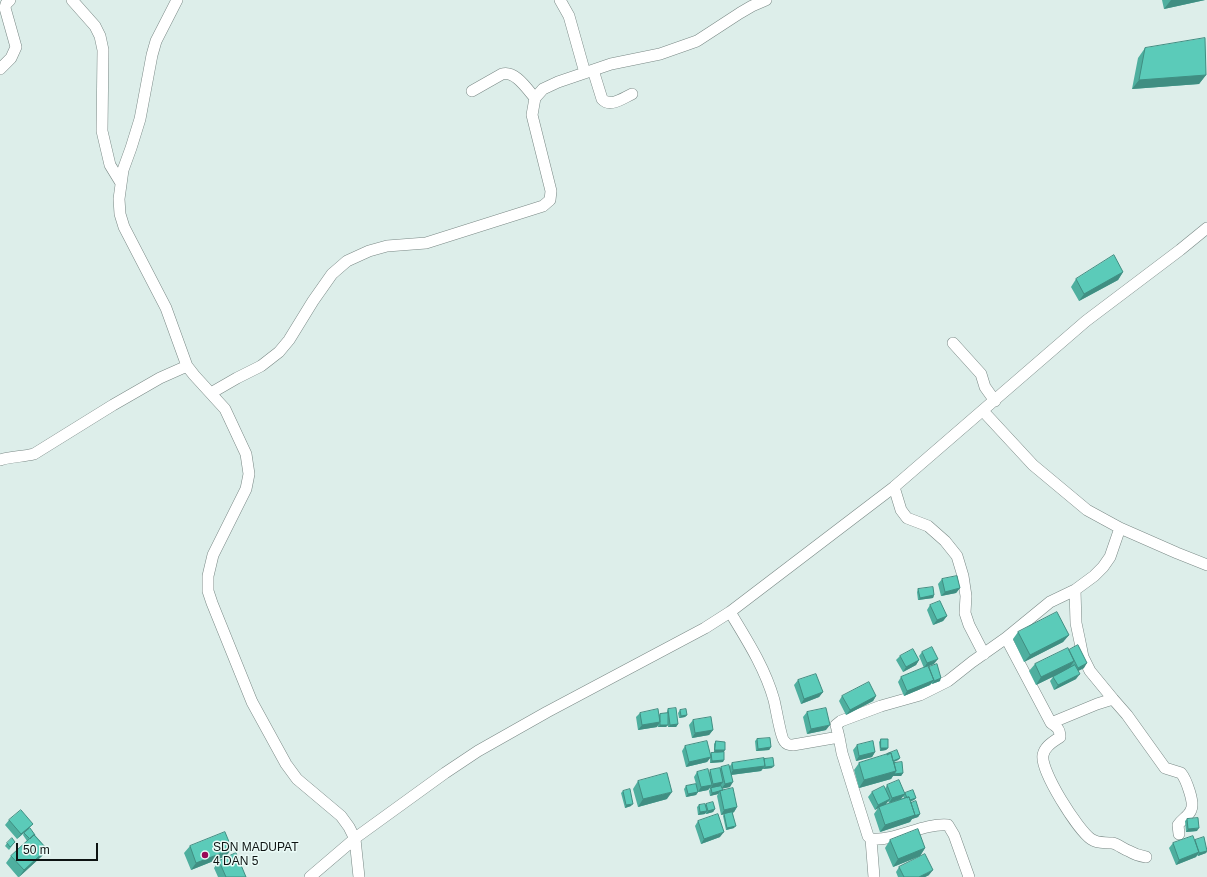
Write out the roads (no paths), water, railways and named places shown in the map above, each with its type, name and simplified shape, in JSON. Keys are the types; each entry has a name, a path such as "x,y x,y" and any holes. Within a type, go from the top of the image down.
{"street":[{"path":"0,70 11,58 16,47 3,20 6,4 10,0"},
{"path":"72,0 95,26 100,36 103,50 102,131 110,165 121,183"},
{"path":"177,0 156,41 152,55 140,119 123,170 119,199 120,214 124,227 166,308 187,366 225,409 246,454 249,474 246,489 213,555 208,576 208,591 212,603 252,702 286,764 297,779 341,816 349,827 355,839 359,877"},
{"path":"560,0 569,16 589,72 604,101 611,103 632,94"},
{"path":"211,393 261,366 279,352 289,340 312,301 332,274 347,261 369,251 387,246 426,243 543,206 550,200 551,191 532,115 535,98 543,90 558,82 611,64 660,54 697,41 740,13 766,0"},
{"path":"472,91 506,73 523,83 535,98"},
{"path":"310,877 355,839 445,773 478,751 547,712 698,632 730,612 894,487 1086,321 1207,228"},
{"path":"953,343 981,374 985,387 995,401"},
{"path":"0,460 12,456 34,454 113,405 160,378 187,366"},
{"path":"983,411 1033,465 1087,510 1120,528 1177,553 1207,564"},
{"path":"894,487 901,510 907,518 928,526 945,540 957,556 964,576 966,596 965,613 969,625 984,654"},
{"path":"874,877 871,839 868,836 842,753 836,725 841,721 881,706 920,695 948,681 1006,638 1050,602 1075,590 1094,576 1103,567 1110,556 1120,528"},
{"path":"1075,590 1076,623 1083,657 1090,671 1127,715 1165,768 1181,773 1184,778 1193,806 1190,813 1178,825 1179,834"},
{"path":"730,612 757,656 779,716 784,742 789,745 839,737"},
{"path":"1006,638 1050,723 1057,727 1060,732 1060,737 1049,745 1043,756 1049,779 1084,833 1092,840 1098,843 1114,843 1130,852 1146,857"},
{"path":"1050,723 1113,699"},
{"path":"871,839 896,836 942,825 948,825 954,834 969,877"}],"place":[{"name":"SDN MADUPAT 4 DAN 5","path":"205,855"}]}
